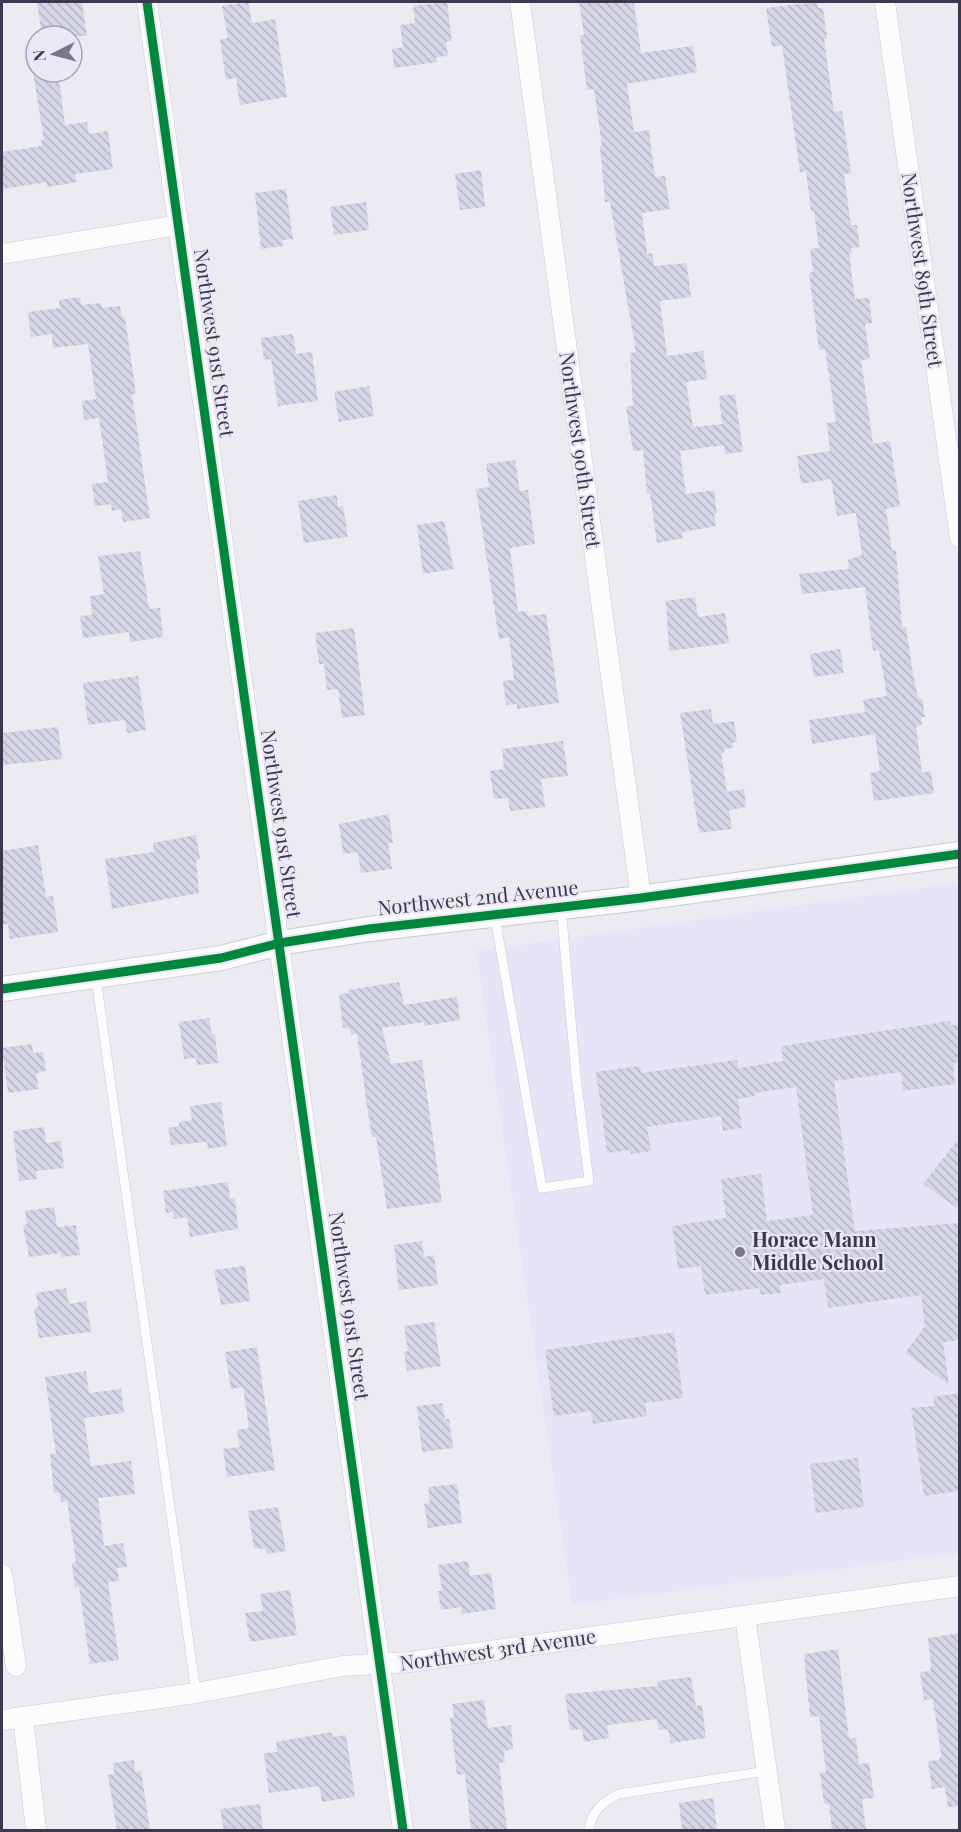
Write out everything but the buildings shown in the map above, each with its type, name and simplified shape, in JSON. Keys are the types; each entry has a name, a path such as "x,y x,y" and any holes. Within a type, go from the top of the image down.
{"street":[{"name":"Northwest 91st Street","path":"147,2 403,1830"},
{"name":"Northwest 90th Street","path":"520,2 641,898"},
{"name":"Northwest 89th Street","path":"885,2 960,538"},
{"path":"2,254 179,225"},
{"name":"Northwest 2nd Avenue","path":"2,989 221,958 280,943 380,927 641,898 960,854"},
{"path":"2,1574 16,1666"},
{"name":"Northwest 3rd Avenue","path":"2,1720 196,1693 343,1666 381,1665 960,1587"},
{"path":"745,1616 775,1830"},
{"path":"23,1717 36,1830"}],"lane":[{"path":"495,914 542,1188 589,1181 576,1076 561,907"},
{"path":"96,975 196,1693"},
{"path":"589,1830 596,1810 605,1801 619,1794 766,1771"}],"shaded area":[{"name":"Horace Mann Middle School","path":"959,883 959,1553 572,1605 476,951"}],"cycle path":[{"path":"147,2 403,1830"},
{"path":"2,989 221,958 280,943 369,929 641,898 960,854"}],"place":[{"name":"Horace Mann Middle School","path":"740,1252"}]}
